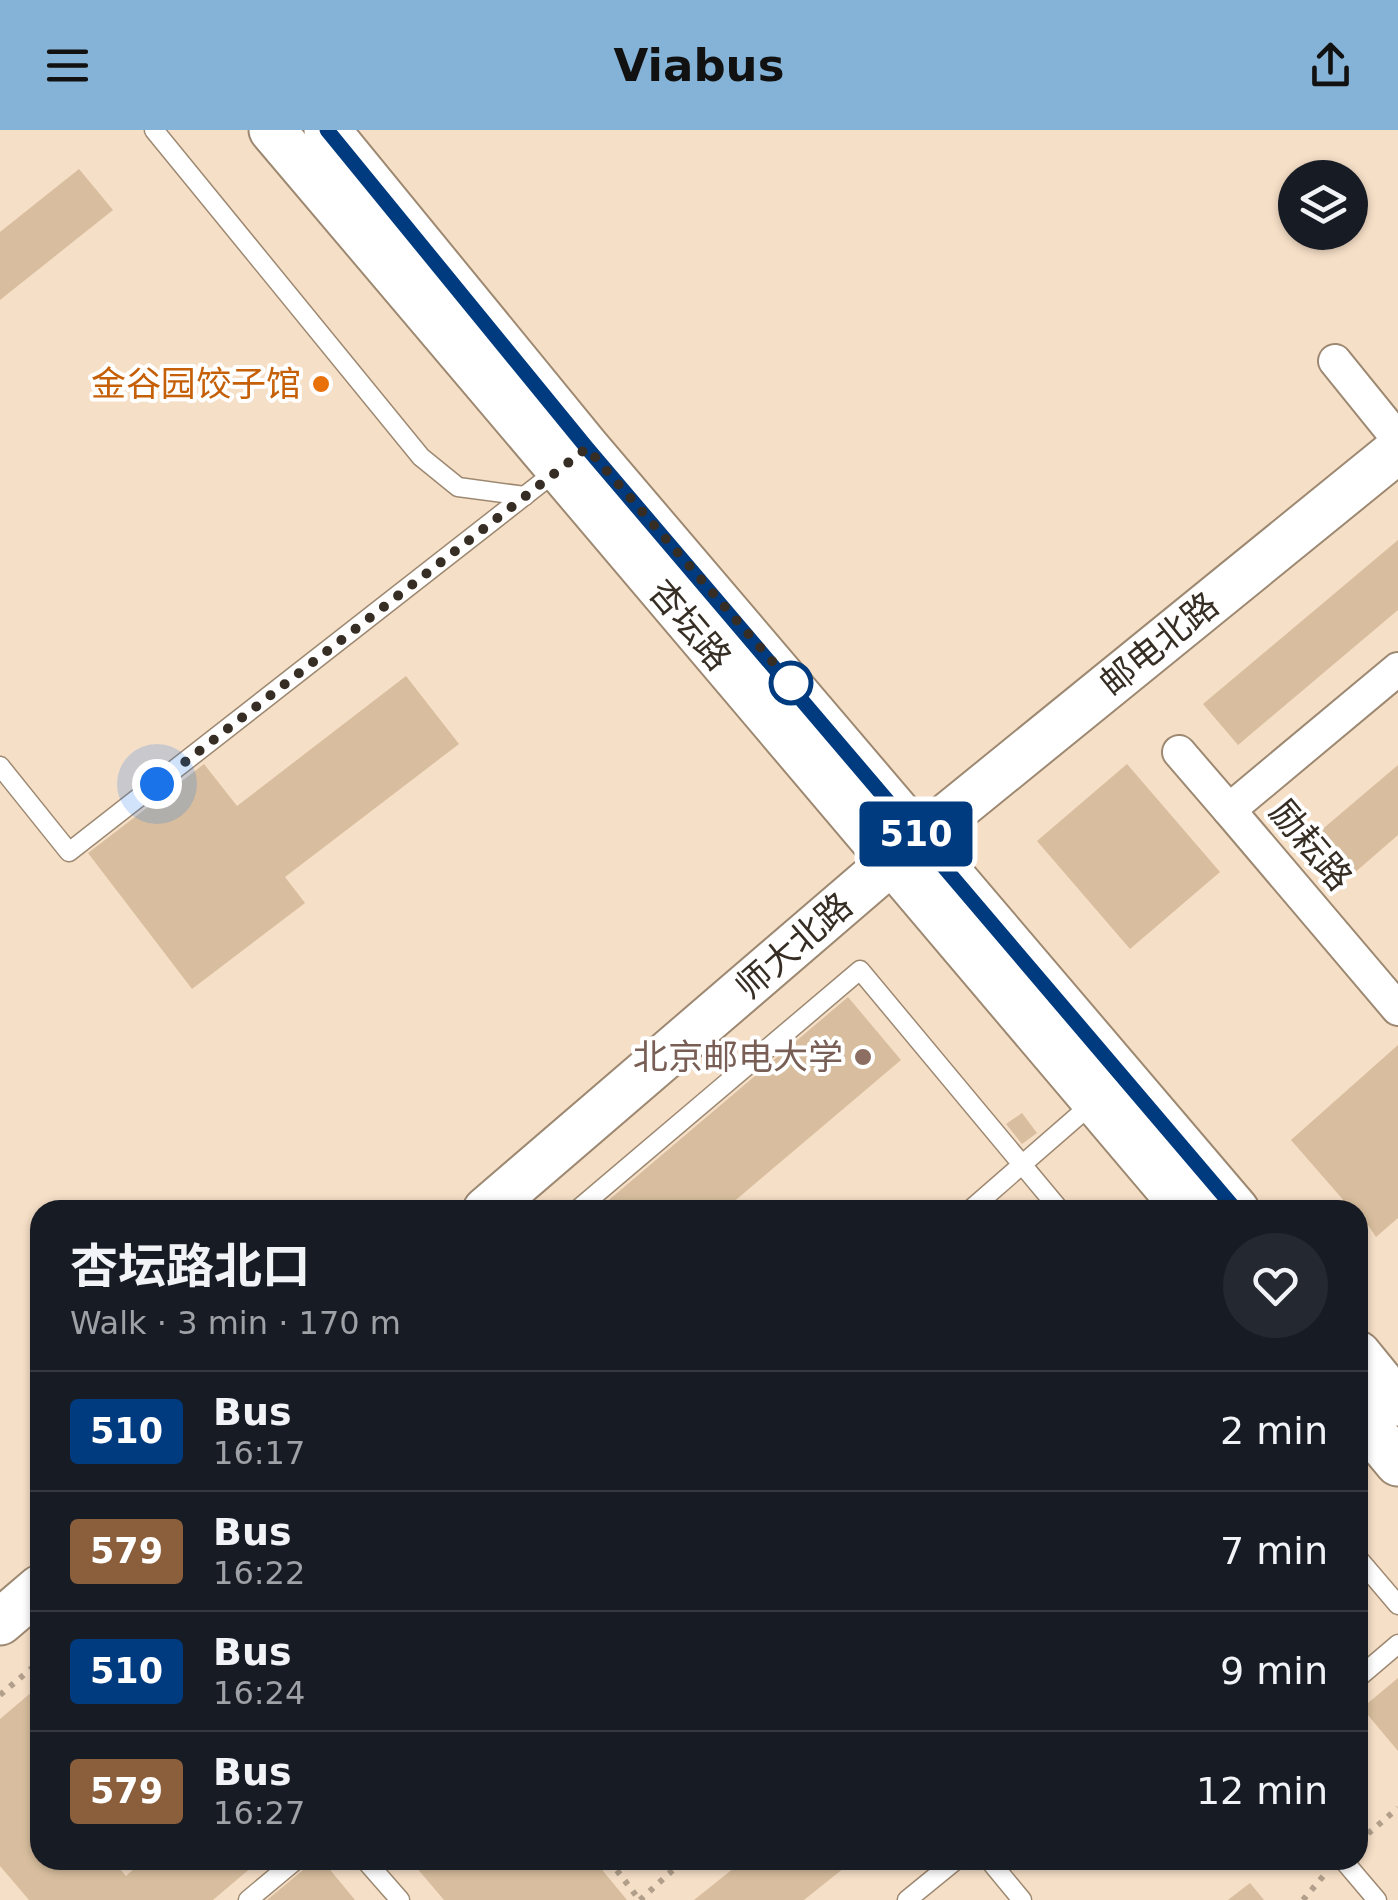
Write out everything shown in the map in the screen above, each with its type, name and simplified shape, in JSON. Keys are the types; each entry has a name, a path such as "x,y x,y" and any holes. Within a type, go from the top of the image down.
{"street":[{"name":"杏坛路","path":"272,130 557,471 906,850 1110,1089 1226,1200"},
{"name":"杏坛路","path":"328,130 557,471"},
{"path":"1335,361 1398,439"},
{"name":"邮电北路","path":"906,850 1398,450"},
{"name":"励耘路","path":"1398,669 1229,810 1398,1008"},
{"path":"1179,752 1229,810"},
{"name":"师大北路","path":"498,1200 906,850"},
{"name":"杏坛路","path":"1110,1089 1181,1200"},
{"path":"1368,1366 1398,1403"},
{"path":"1368,1426 1398,1463"},
{"path":"0,1622 30,1596"}],"lane":[{"path":"154,130 420,457 458,487 557,471"},
{"path":"0,766 69,852 557,471"},
{"path":"589,1200 860,970 1052,1200"},
{"path":"982,1200 1110,1089"},
{"path":"1368,1570 1398,1605"},
{"path":"1368,1670 1398,1644"},
{"path":"248,1900 284,1870"},
{"path":"374,1870 400,1900"},
{"path":"907,1900 944,1870"},
{"path":"997,1870 1022,1900"},
{"path":"1349,1870 1377,1900"}],"path":[{"path":"0,1695 30,1670"},
{"path":"1368,1834 1398,1808"},
{"path":"617,1870 639,1899 672,1870"},
{"path":"1303,1900 1331,1870"}],"building":[{"path":"79,169 113,210 0,300 0,232"},
{"path":"1398,540 1398,610 1238,745 1203,704"},
{"path":"406,676 459,744 285,877 305,903 192,989 88,853 204,764 237,806"},
{"path":"1127,764 1220,872 1130,949 1037,841"},
{"path":"1398,765 1398,835 1353,874 1318,833"},
{"path":"848,997 901,1060 736,1200 609,1200"},
{"path":"1398,1045 1398,1218 1376,1237 1368,1225 1368,1200 1343,1200 1291,1140"},
{"path":"1022,1113 1037,1133 1022,1144 1006,1124"},
{"path":"1398,1678 1398,1751 1368,1715 1368,1703"},
{"path":"30,1694 30,1870 121,1870 126,1876 133,1870 248,1870 213,1900 29,1900 0,1866 0,1719"},
{"path":"303,1870 330,1870 355,1900 267,1900"},
{"path":"418,1870 602,1870 627,1900 444,1900"},
{"path":"732,1870 842,1870 804,1900 694,1900"},
{"path":"1250,1883 1264,1900 1228,1900"}],"bus line":[{"name":"510","path":"327,130 587,448 788,678 1228,1200"}],"place":[{"name":"金谷园饺子馆","path":"321,384"},
{"name":"北京邮电大学","path":"863,1057"}],"route":[{"path":"157,784 587,448 791,683"}]}
